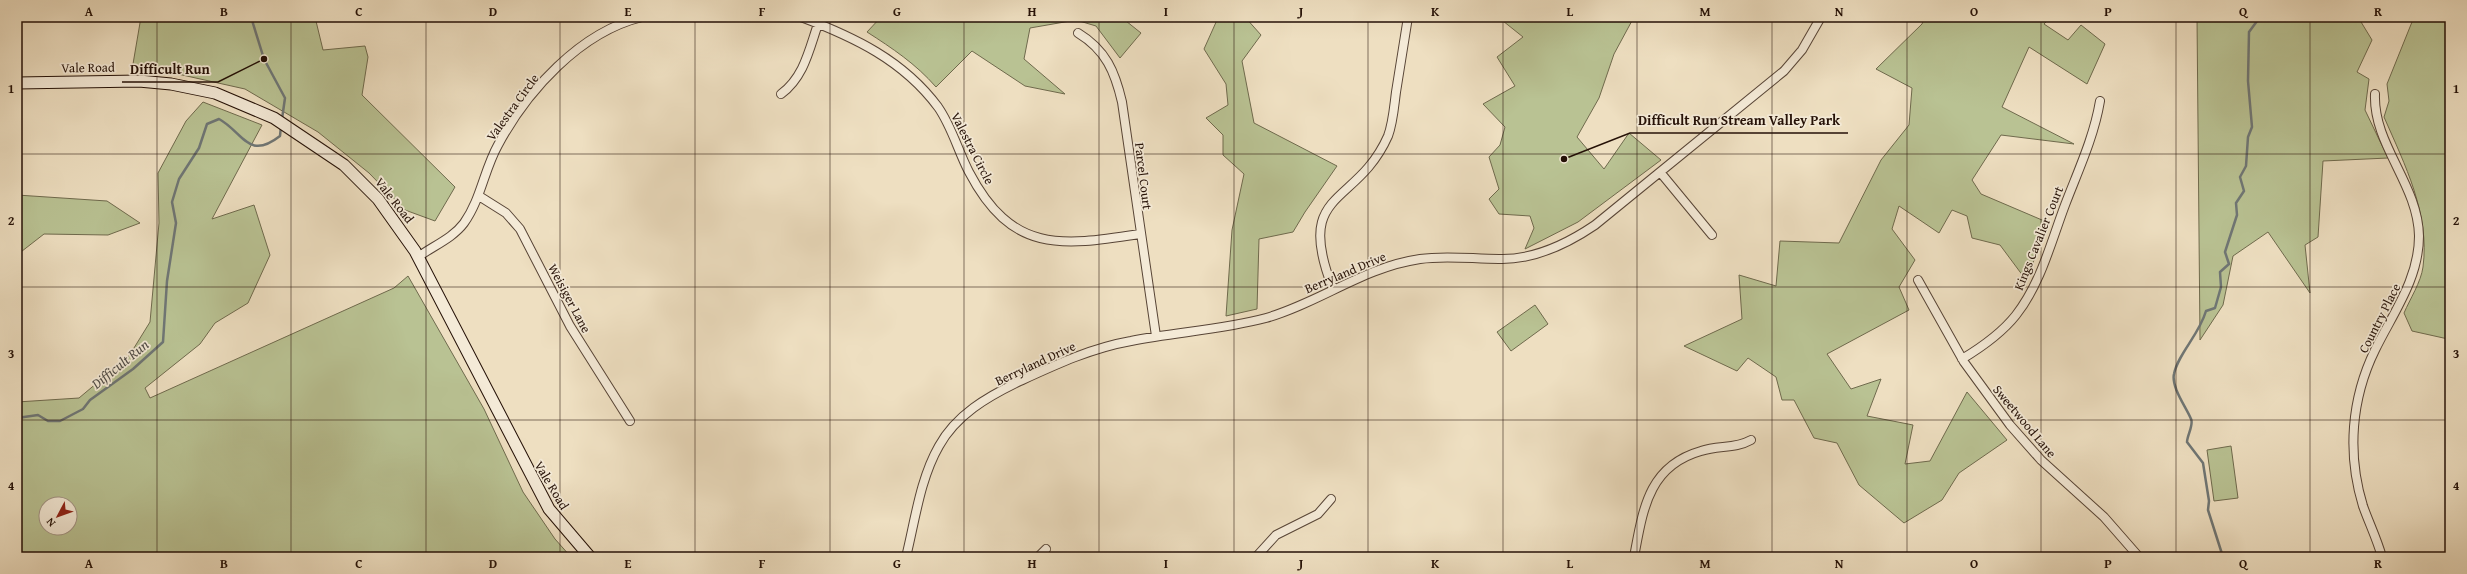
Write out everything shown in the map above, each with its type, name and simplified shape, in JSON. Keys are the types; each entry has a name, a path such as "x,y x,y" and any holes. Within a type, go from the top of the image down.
{"main road":[{"name":"Vale Road","path":"17,83 139,81 192,88 241,103 291,128 344,165 362,181 391,216 418,258 541,496 560,524 590,557"}],"street":[{"name":"Valestra Circle","path":"418,258 457,231 464,223 479,196 497,145 548,78 569,55 595,36 624,22 642,17"},
{"name":"Valestra Circle","path":"801,17 870,47 891,61 925,92 945,118 978,188 994,208 1018,228 1041,239 1070,243 1140,234"},
{"path":"1333,289 1320,252 1320,227 1330,205 1373,162 1388,135 1408,17"},
{"name":"Berryland Drive","path":"906,557 932,458 947,432 963,415 1005,388 1059,363 1103,347 1156,336 1231,326 1267,317 1370,272 1407,261 1444,257 1515,258 1550,250 1568,242 1595,225 1784,71 1802,50 1821,17"},
{"path":"781,94 796,80 802,71 818,24"},
{"name":"Parcel Court","path":"1078,33 1099,49 1107,58 1117,81 1122,102 1156,336"},
{"name":"Country Place","path":"2375,94 2376,117 2412,198 2419,236 2418,252 2410,283 2364,375 2355,414 2353,433 2355,467 2364,506 2382,557"},
{"name":"Kings Cavalier Court","path":"1962,359 1997,335 2015,316 2029,295 2041,271 2094,128 2100,101"},
{"path":"1660,172 1712,235"},
{"name":"Weisiger Lane","path":"479,196 506,213 520,229 570,326 630,421"},
{"name":"Sweetwood Lane","path":"1918,280 1962,359 2010,425 2041,460 2104,516 2139,557"},
{"path":"1634,557 1645,503 1663,473 1687,456 1715,448 1734,447 1751,440"},
{"path":"1256,557 1276,535 1318,514 1331,499"},
{"path":"1038,557 1046,549"}],"green space":[{"path":"141,17 315,17 323,50 365,46 368,57 362,95 455,187 435,221 405,210 369,173 318,132 245,89 133,64"},
{"path":"881,17 1121,17 1141,33 1120,58 1096,26 1076,20 1030,28 1024,59 1065,94 1025,86 972,51 936,87 895,50 867,32"},
{"path":"1205,17 1245,17 1261,35 1242,61 1254,123 1337,166 1293,232 1259,239 1257,309 1226,316 1232,230 1244,174 1223,155 1223,135 1206,118 1228,105 1226,84 1204,49 1217,20"},
{"path":"1498,17 1634,17 1614,54 1599,98 1577,137 1604,169 1629,133 1661,160 1578,222 1525,249 1534,228 1530,216 1499,214 1489,199 1499,189 1489,157 1500,145 1505,127 1483,104 1515,86 1497,57 1523,37"},
{"path":"1925,17 2051,17 2044,24 2068,40 2081,25 2105,44 2087,84 2029,47 2002,107 2074,144 2001,135 1972,180 1981,194 2049,223 2026,280 2000,245 1972,238 1967,216 1952,210 1939,233 1899,206 1892,229 1915,260 1899,287 1909,310 1827,354 1851,389 1881,379 1867,416 1913,425 1905,464 1930,461 1967,392 2007,440 1959,473 1942,500 1904,523 1859,485 1837,443 1814,438 1794,400 1782,400 1776,377 1748,358 1737,371 1684,346 1742,319 1739,275 1776,286 1780,241 1839,243 1881,160 1909,125 1912,88 1876,69 1922,24"},
{"path":"2197,17 2358,17 2372,40 2357,72 2369,79 2365,110 2388,158 2323,161 2318,237 2305,245 2310,293 2268,232 2233,256 2223,305 2200,340"},
{"path":"2414,17 2450,17 2450,228 2445,234 2450,238 2448,339 2412,331 2404,313 2422,273 2424,247 2423,228 2414,190 2384,117 2389,101 2387,84"},
{"path":"203,102 262,125 212,219 254,205 270,255 248,303 215,323 200,344 145,388 150,398 394,288 408,276 484,409 523,492 555,539 571,557 17,557 17,402 79,398 129,356 150,322 159,223 158,173 186,121"},
{"path":"17,195 107,201 140,223 108,235 44,234 17,255"},
{"path":"1535,305 1548,324 1511,351 1497,332"},
{"path":"2231,446 2238,498 2214,501 2207,450"}],"waterway":[{"name":"Difficult Run","path":"251,17 264,59 285,98 282,119"},
{"path":"2223,557 2208,510 2209,501 2203,463 2187,442 2192,421 2177,391 2174,374 2180,359 2199,328 2206,311 2215,308 2221,287 2220,272 2229,264 2225,252 2237,215 2236,203 2244,191 2240,177 2246,166 2248,137 2252,127 2248,81 2249,32 2260,17"},
{"name":"Difficult Run","path":"17,418 38,415 48,421 60,421 83,409 90,400 133,369 163,342 167,281 176,223 172,202 179,179 199,148 207,124 219,119 227,124 246,142 260,146 269,143 280,136 281,126"}],"place":[{"name":"Difficult Run","path":"264,59"},
{"name":"Difficult Run Stream Valley Park","path":"1564,159"}]}
